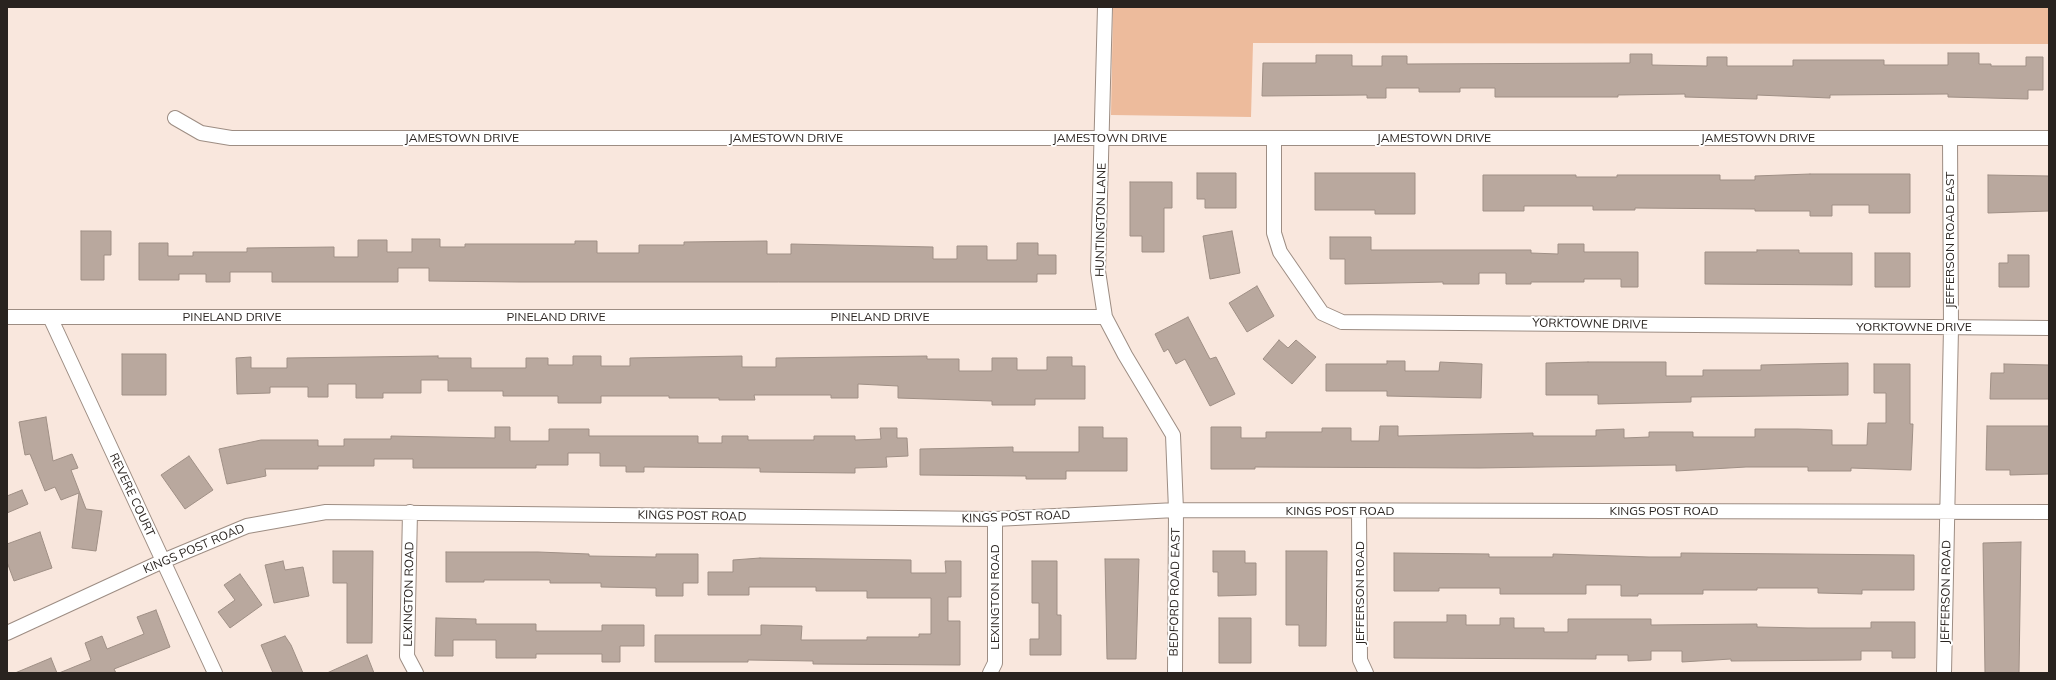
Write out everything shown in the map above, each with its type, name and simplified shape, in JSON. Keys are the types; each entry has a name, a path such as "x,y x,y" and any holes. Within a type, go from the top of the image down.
{"street":[{"name":"HUNTINGTON LANE","path":"1105,7 1098,271 1106,317 1125,355 1173,435 1176,510"},
{"name":"JAMESTOWN DRIVE","path":"175,118 201,133 231,138 2049,138"},
{"name":"YORKTOWNE DRIVE","path":"1274,138 1274,233 1280,252 1322,313 1342,322 2049,328"},
{"name":"JEFFERSON ROAD EAST","path":"1948,510 1950,138"},
{"name":"PINELAND DRIVE","path":"7,316 1106,317"},
{"name":"REVERE COURT","path":"50,317 215,673"},
{"name":"KINGS POST ROAD","path":"7,633 163,561 247,526 326,512 995,519 1176,510 1360,512 1948,510 2049,512"},
{"name":"BEDFORD ROAD EAST","path":"1175,673 1176,510"},
{"name":"JEFFERSON ROAD","path":"1944,673 1948,510"},
{"name":"LEXINGTON ROAD","path":"410,512 407,656 416,673"},
{"name":"JEFFERSON ROAD","path":"1360,512 1360,660 1366,673"},
{"name":"LEXINGTON ROAD","path":"990,673 995,663 995,519"}],"shaded area":[{"path":"1113,7 2049,7 2049,44 1253,43 1251,117 1111,115"}],"building":[{"path":"1948,53 1979,53 1979,64 1991,64 1991,66 2026,66 2026,57 2043,57 2043,90 2028,90 2028,99 1948,97 1948,94 1830,95 1830,98 1757,95 1757,99 1685,97 1685,94 1618,95 1618,97 1495,97 1495,88 1460,88 1460,92 1419,92 1419,88 1386,88 1386,98 1367,98 1367,95 1262,96 1263,63 1316,63 1316,55 1352,55 1352,66 1382,66 1382,56 1407,56 1407,64 1630,63 1630,54 1652,54 1652,65 1707,66 1707,57 1727,57 1727,66 1793,66 1793,60 1884,60 1884,65 1948,65"},
{"path":"1197,173 1236,173 1236,208 1205,208 1205,199 1197,199"},
{"path":"1315,173 1415,173 1415,214 1375,214 1375,210 1315,210"},
{"path":"1810,174 1910,174 1910,213 1869,213 1869,205 1832,205 1832,216 1810,216 1810,211 1635,208 1635,210 1593,210 1593,206 1524,206 1524,211 1483,211 1483,175 1576,175 1576,177 1617,177 1617,175 1720,175 1720,180 1755,180 1755,176"},
{"path":"1988,175 2049,176 2049,211 1988,213"},
{"path":"1130,182 1172,182 1172,208 1164,208 1164,252 1142,252 1142,236 1130,236"},
{"path":"81,231 111,231 111,255 104,255 104,280 81,280"},
{"path":"1232,231 1240,273 1210,279 1203,236"},
{"path":"1330,237 1371,237 1371,250 1531,250 1531,253 1558,254 1558,244 1584,244 1584,252 1638,252 1638,287 1621,287 1621,279 1584,279 1584,282 1531,282 1531,284 1506,284 1506,273 1479,273 1479,284 1443,284 1443,282 1345,284 1345,259 1330,259"},
{"path":"412,239 440,239 440,247 465,247 465,244 575,244 575,241 597,241 597,253 639,253 639,245 684,245 684,242 767,241 767,254 791,254 791,244 933,247 933,259 957,259 957,246 987,246 987,260 1017,260 1017,243 1038,243 1038,255 1056,255 1056,274 1037,274 1037,282 520,282 429,281 429,268 398,268 398,282 272,282 272,272 230,272 230,282 206,282 206,274 179,274 179,280 139,280 139,243 168,243 168,256 193,256 193,252 247,252 247,248 334,247 334,257 358,257 358,240 387,240 387,252 412,252"},
{"path":"1757,250 1799,250 1799,253 1852,253 1852,285 1705,284 1705,252 1757,252"},
{"path":"1875,253 1910,253 1910,287 1875,287"},
{"path":"2008,255 2029,255 2029,287 1999,287 1999,263 2008,263"},
{"path":"1257,286 1274,316 1247,332 1229,303"},
{"path":"1188,317 1210,359 1216,357 1235,394 1210,406 1185,359 1176,364 1168,349 1164,352 1155,334"},
{"path":"1279,340 1288,348 1296,340 1316,357 1292,384 1263,359"},
{"path":"122,354 166,354 166,395 122,395"},
{"path":"438,356 438,358 471,358 471,368 526,368 526,358 548,358 548,365 573,365 573,356 601,356 601,366 630,366 630,358 742,356 742,367 776,367 776,358 927,356 927,359 959,359 959,371 992,371 992,358 1017,358 1017,370 1047,370 1047,357 1072,357 1072,366 1085,366 1085,399 1035,399 1035,405 992,405 992,401 898,398 898,386 858,384 858,398 831,398 831,395 754,395 755,400 719,400 719,398 669,398 669,396 601,396 601,403 558,403 558,396 503,396 503,391 448,391 448,380 421,380 421,393 383,393 383,398 356,398 356,384 328,384 328,397 308,397 308,387 270,387 270,393 237,394 236,358 251,357 251,368 287,368 287,358"},
{"path":"1387,361 1405,361 1405,371 1439,371 1440,362 1482,364 1481,398 1387,396 1387,391 1326,391 1326,364 1387,364"},
{"path":"1666,362 1666,376 1703,376 1703,370 1761,370 1761,365 1848,363 1848,395 1691,397 1691,402 1598,404 1598,395 1546,395 1546,363"},
{"path":"1874,364 1910,364 1910,424 1913,424 1911,470 1851,468 1851,471 1808,471 1808,467 1746,467 1676,471 1676,465 1479,468 1255,467 1255,469 1211,469 1211,427 1241,427 1241,438 1266,438 1266,432 1322,432 1322,428 1351,428 1351,441 1379,441 1380,426 1398,426 1398,436 1533,433 1533,436 1596,436 1596,430 1624,429 1624,438 1649,437 1649,432 1693,432 1693,437 1755,437 1755,429 1798,429 1832,430 1832,445 1867,445 1868,423 1886,423 1886,393 1874,393"},
{"path":"2004,364 2049,365 2049,399 1990,399 1991,373 2004,373"},
{"path":"46,417 53,461 72,454 78,468 71,470 86,509 102,511 96,551 72,548 79,493 61,500 55,487 45,491 30,454 25,455 19,422"},
{"path":"1987,426 2049,426 2049,474 2010,475 2010,470 1986,470"},
{"path":"495,427 510,427 510,441 549,441 549,429 589,429 589,436 698,436 698,443 722,443 722,436 748,436 748,440 814,440 814,436 855,436 855,440 881,439 880,428 897,428 897,438 907,438 908,456 886,457 887,467 855,468 855,473 760,472 760,468 644,467 644,472 626,472 626,466 600,466 600,453 568,453 568,465 536,465 536,468 413,468 413,459 374,459 374,466 318,466 318,469 265,469 266,476 227,484 219,449 261,440 318,440 318,446 344,446 344,439 391,439 391,436 495,438"},
{"path":"1079,427 1103,427 1103,438 1127,438 1127,471 1066,471 1066,479 1026,479 1026,476 920,475 920,449 1013,447 1013,452 1079,452"},
{"path":"189,456 213,490 185,509 161,475"},
{"path":"22,490 28,504 7,513 7,496"},
{"path":"40,532 52,568 14,581 7,562 7,544"},
{"path":"2021,542 2019,673 1985,673 1983,543"},
{"path":"333,551 373,551 372,643 347,643 347,583 333,583"},
{"path":"1213,551 1245,551 1245,563 1256,563 1256,595 1218,596 1218,572 1213,572"},
{"path":"1286,551 1327,551 1326,646 1299,646 1299,625 1286,625"},
{"path":"446,552 538,552 589,554 589,556 656,557 656,554 698,554 698,583 683,583 683,596 656,596 656,588 601,587 601,583 550,583 550,580 484,580 484,582 446,582"},
{"path":"1394,553 1489,554 1489,557 1553,557 1553,554 1681,557 1681,553 1914,555 1914,590 1862,590 1862,594 1818,593 1818,588 1757,588 1757,590 1703,590 1703,594 1638,594 1638,596 1621,596 1621,585 1586,585 1586,594 1500,594 1500,588 1439,588 1439,591 1394,591"},
{"path":"760,558 911,560 911,573 946,573 945,561 961,561 961,597 948,597 948,621 960,621 960,665 813,664 813,661 748,660 748,662 655,662 655,635 761,635 761,625 802,626 801,640 867,640 867,637 919,637 919,634 931,634 931,598 867,598 867,591 816,591 816,587 749,587 749,595 708,595 708,572 733,572 733,560"},
{"path":"1105,559 1139,559 1136,659 1107,659"},
{"path":"283,561 285,570 303,567 309,596 274,603 265,565"},
{"path":"1032,561 1057,561 1057,615 1061,615 1061,655 1030,655 1030,639 1039,639 1039,603 1032,603"},
{"path":"240,574 262,605 230,628 218,612 235,600 224,585"},
{"path":"156,610 170,647 114,669 116,673 59,673 91,660 85,643 102,636 107,649 144,634 137,617"},
{"path":"1447,615 1466,615 1466,625 1500,625 1500,618 1514,618 1514,628 1544,628 1544,632 1568,632 1568,619 1651,619 1651,625 1757,624 1757,627 1808,628 1871,628 1871,622 1915,622 1915,658 1892,658 1892,651 1861,651 1861,660 1731,661 1731,659 1682,662 1682,651 1651,651 1651,660 1628,661 1628,655 1596,655 1596,659 1394,658 1394,622 1447,622"},
{"path":"436,618 476,619 476,624 536,624 536,631 602,631 602,625 644,625 644,646 620,646 620,662 602,662 602,654 536,654 536,658 496,658 496,640 453,640 453,656 435,656"},
{"path":"1219,618 1251,618 1251,663 1219,663"},
{"path":"285,636 291,645 303,673 273,673 261,645"},
{"path":"367,655 374,673 327,673"},
{"path":"51,658 57,673 15,673"}]}
